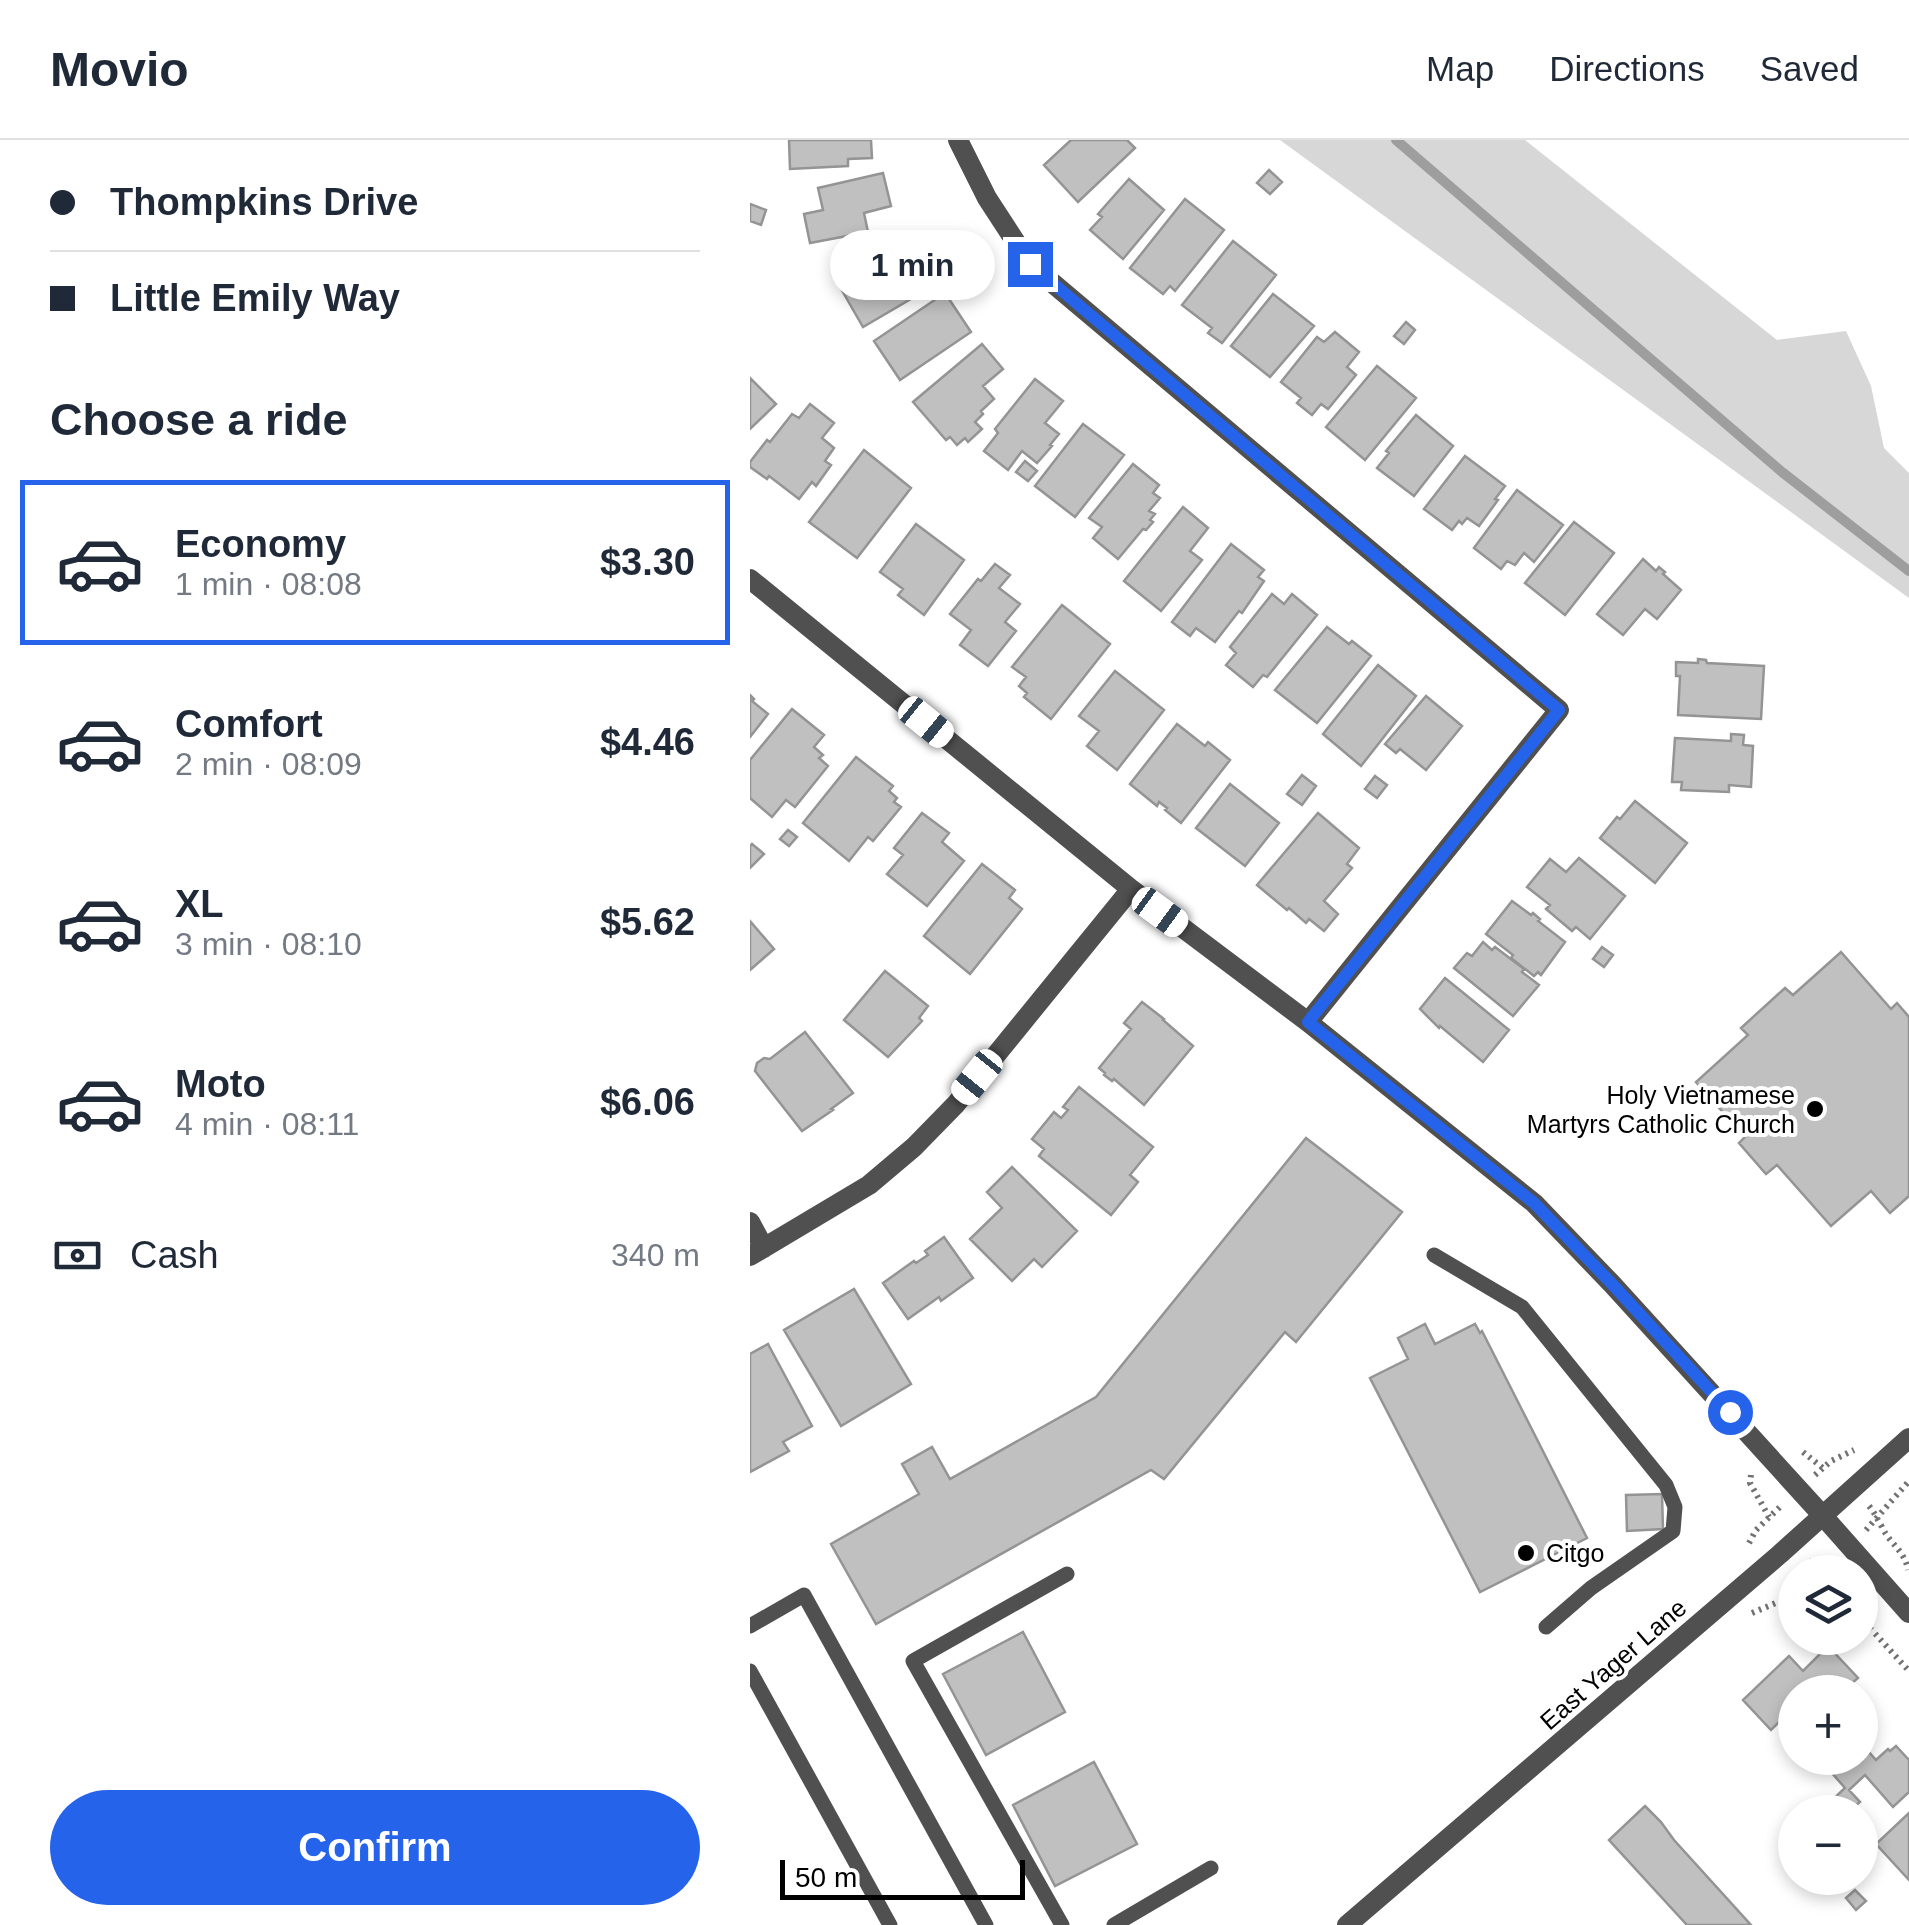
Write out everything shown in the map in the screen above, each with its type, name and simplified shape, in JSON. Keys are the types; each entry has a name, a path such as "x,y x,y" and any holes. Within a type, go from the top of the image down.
{"street":[{"path":"958,140 987,198 1030,264 1559,710 1308,1022"},
{"path":"750,579 1131,889 1308,1022 1534,1203 1909,1613"},
{"path":"750,1222 757,1252 869,1185 914,1147 956,1104 1131,889"},
{"name":"East Yager Lane","path":"1347,1925 1909,1438"}],"lane":[{"path":"1434,1255 1522,1306 1666,1485 1675,1508 1674,1531 1591,1588 1546,1627"},
{"path":"1062,1925 913,1661 1067,1574"},
{"path":"750,1626 804,1595 986,1925"},
{"path":"750,1671 890,1925"},
{"path":"1114,1925 1211,1868"}],"path":[{"path":"1798,1448 1828,1472"},
{"path":"1864,1532 1909,1481"},
{"path":"1750,1483 1779,1529"},
{"path":"1866,1503 1906,1558 1909,1573"},
{"path":"1878,1637 1909,1671"}],"shaded area":[{"path":"1280,140 1525,140 1777,340 1846,331 1871,386 1884,448 1909,473 1909,598"}],"building":[{"path":"789,140 871,140 872,158 848,159 848,166 790,169"},
{"path":"1071,140 1127,140 1135,148 1078,202 1044,165"},
{"path":"1269,170 1282,182 1270,194 1257,183"},
{"path":"883,173 891,206 864,213 868,232 810,243 804,214 823,210 818,188"},
{"path":"1129,179 1164,210 1123,259 1090,230 1102,217 1098,214"},
{"path":"1185,199 1224,230 1175,291 1170,286 1163,294 1130,268"},
{"path":"750,204 766,210 761,225 750,221"},
{"path":"905,239 924,272 930,269 938,283 863,327 836,280"},
{"path":"1233,241 1276,275 1222,343 1208,333 1212,328 1182,305"},
{"path":"945,293 971,332 900,380 874,341"},
{"path":"1273,294 1314,326 1270,377 1231,346"},
{"path":"1406,322 1415,330 1404,344 1394,336"},
{"path":"1335,332 1359,352 1347,367 1356,375 1328,409 1321,404 1312,415 1297,403 1301,398 1281,382 1317,337 1324,342"},
{"path":"982,344 1003,369 983,386 994,399 975,422 982,429 968,442 965,438 957,445 950,437 946,440 913,402"},
{"path":"1377,366 1416,398 1365,460 1326,427"},
{"path":"750,378 776,404 750,429"},
{"path":"1035,379 1063,401 1045,423 1059,434 1037,463 1022,451 1008,470 984,451 998,433 995,429"},
{"path":"810,404 834,423 822,438 834,448 825,461 831,465 816,486 812,482 799,499 750,467 750,462 792,414 799,418"},
{"path":"1416,415 1453,446 1414,496 1377,468"},
{"path":"1083,424 1124,455 1075,517 1035,486"},
{"path":"864,450 911,488 857,558 809,522"},
{"path":"1465,456 1505,486 1479,526 1467,518 1452,530 1424,509"},
{"path":"1025,461 1037,471 1028,481 1016,472"},
{"path":"1133,464 1159,485 1153,493 1160,498 1149,511 1155,514 1150,520 1153,522 1118,559 1093,538 1102,527 1089,518"},
{"path":"1517,490 1563,525 1534,562 1524,553 1515,565 1507,561 1501,569 1474,548"},
{"path":"1183,507 1208,528 1190,551 1202,560 1161,611 1124,581"},
{"path":"1574,522 1614,553 1565,615 1525,583"},
{"path":"916,524 964,560 924,615 898,595 903,589 880,572"},
{"path":"1231,544 1264,570 1258,577 1264,581 1215,642 1196,628 1190,636 1172,622"},
{"path":"1643,559 1656,571 1659,567 1681,590 1657,619 1645,609 1623,635 1597,614"},
{"path":"995,564 1010,575 999,588 1020,604 1005,622 1016,631 988,666 960,645 971,630 950,614"},
{"path":"1272,594 1284,604 1292,594 1317,615 1267,677 1263,675 1253,687 1226,665 1236,653 1230,647"},
{"path":"1062,605 1110,644 1051,719 1024,697 1027,693 1019,686 1026,677 1012,667"},
{"path":"1327,627 1371,656 1317,723 1275,690"},
{"path":"1698,659 1707,663 1764,666 1761,719 1678,715 1680,676 1676,676 1676,662 1698,663"},
{"path":"1378,665 1416,696 1361,766 1323,734"},
{"path":"1115,671 1164,710 1117,770 1087,746 1099,731 1079,716"},
{"path":"750,695 768,714 750,737"},
{"path":"1426,696 1462,726 1426,770 1400,749 1396,753 1385,744"},
{"path":"792,709 824,735 814,747 828,766 795,807 786,800 772,817 750,798 750,760"},
{"path":"1177,724 1230,760 1181,823 1167,808 1159,802 1157,806 1130,784"},
{"path":"1731,734 1744,735 1743,745 1753,746 1751,787 1729,785 1729,792 1681,790 1682,782 1672,782 1675,738 1731,741"},
{"path":"856,757 893,786 889,791 901,807 873,841 868,837 849,861 803,823"},
{"path":"1302,775 1316,786 1302,805 1287,794"},
{"path":"1375,776 1387,785 1377,798 1365,789"},
{"path":"1230,784 1279,823 1245,866 1196,828"},
{"path":"1635,801 1687,843 1655,883 1600,838"},
{"path":"922,813 949,833 942,842 964,861 927,906 887,874 903,855 894,848"},
{"path":"1318,813 1359,848 1347,864 1352,868 1324,901 1338,914 1324,931 1309,919 1306,923 1287,910 1257,885"},
{"path":"788,830 797,837 789,846 780,839"},
{"path":"750,846 764,854 750,868"},
{"path":"1579,858 1625,896 1590,939 1576,927 1572,931 1546,909 1550,905 1527,887 1550,859 1566,872"},
{"path":"982,864 1015,890 1009,898 1022,909 970,974 924,936"},
{"path":"1512,901 1533,913 1565,942 1541,975 1538,972 1534,976 1486,934"},
{"path":"750,921 774,949 750,970"},
{"path":"1483,942 1524,969 1522,972 1539,985 1513,1016 1454,968 1467,953 1472,956"},
{"path":"1602,947 1613,955 1604,967 1593,959"},
{"name":"Holy Vietnamese Martyrs Catholic Church","path":"1841,952 1891,1009 1897,1003 1909,1017 1909,1196 1890,1213 1871,1191 1831,1226 1777,1165 1766,1174 1739,1143 1745,1137 1696,1082 1748,1035 1741,1028 1785,988 1793,995"},
{"path":"885,971 928,1006 919,1018 922,1021 888,1057 844,1020"},
{"path":"1445,978 1509,1030 1483,1062 1420,1009"},
{"path":"1142,1002 1193,1046 1144,1105 1099,1068 1131,1029 1124,1023"},
{"path":"805,1032 853,1093 802,1131 755,1071 757,1063 770,1059"},
{"path":"1079,1087 1153,1147 1130,1175 1138,1182 1111,1215 1039,1156 1044,1149 1032,1139 1054,1112 1061,1118 1068,1110 1063,1107"},
{"path":"1306,1138 1402,1212 1296,1342 1285,1332 1164,1479 1151,1470 876,1624 831,1544 919,1494 902,1464 932,1447 950,1479 1096,1397"},
{"path":"1012,1167 1077,1231 1042,1267 1034,1259 1012,1281 970,1239 1002,1208 987,1192"},
{"path":"944,1237 973,1278 908,1319 883,1283 928,1255 925,1251"},
{"path":"854,1289 911,1384 841,1426 784,1330"},
{"path":"1425,1324 1435,1344 1475,1324 1482,1331 1587,1538 1480,1592 1370,1378 1408,1359 1398,1338"},
{"path":"768,1344 812,1426 783,1442 789,1451 750,1472 750,1354"},
{"name":"Citgo","path":"1662,1494 1663,1529 1627,1531 1626,1495"},
{"path":"1023,1632 1065,1712 986,1755 943,1674"},
{"path":"1819,1655 1836,1655 1855,1675 1778,1675 1778,1723 1771,1730 1743,1700 1789,1656 1803,1671"},
{"path":"1896,1746 1909,1760 1909,1792 1893,1807 1865,1775 1878,1775 1878,1758"},
{"path":"1094,1762 1137,1844 1055,1886 1013,1805"},
{"path":"1834,1775 1865,1775 1849,1790 1854,1795 1838,1795 1845,1788"},
{"path":"1645,1806 1751,1925 1687,1925 1609,1840"},
{"path":"1909,1813 1909,1880 1878,1846"},
{"path":"1860,1895 1866,1901 1856,1910 1846,1898"}],"waterway":[{"path":"1396,140 1782,472 1909,571"}],"place":[{"name":"Holy Vietnamese Martyrs Catholic Church","path":"1815,1109"},
{"name":"Citgo","path":"1526,1553"}],"route":[{"path":"1030,264 1559,710 1308,1022 1534,1203 1730,1412"}]}
